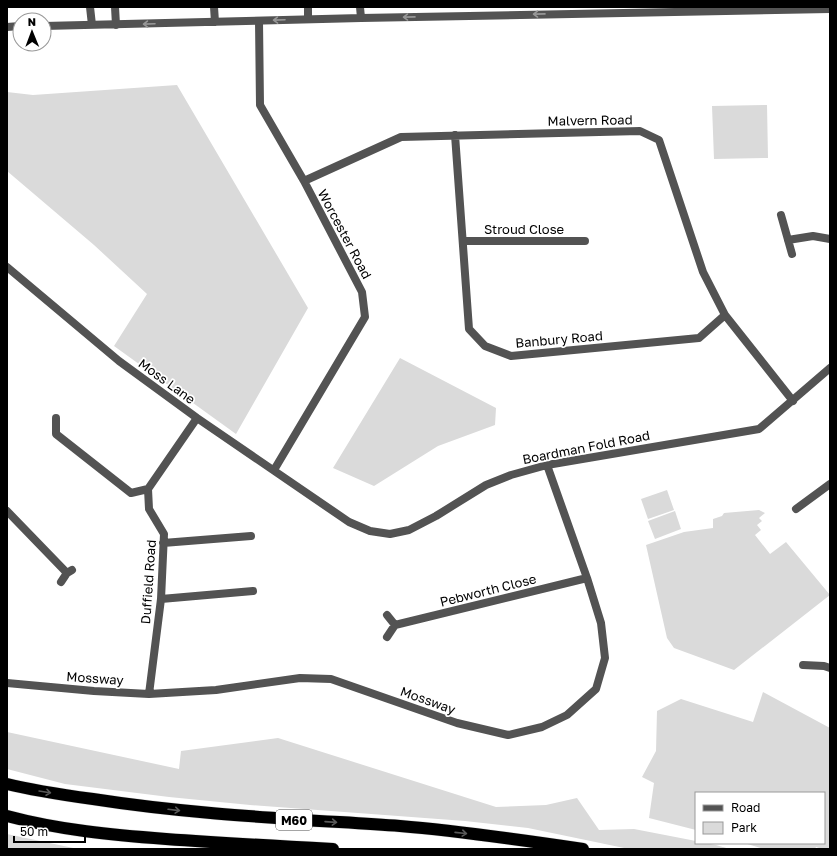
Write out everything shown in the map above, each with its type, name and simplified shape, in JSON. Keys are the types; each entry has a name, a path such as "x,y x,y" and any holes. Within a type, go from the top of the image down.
{"highway":[{"name":"M60","path":"7,784 28,789 187,811 401,826 506,838 583,849"},
{"name":"M60","path":"7,816 23,820 111,834 333,849"}],"street":[{"path":"90,7 92,25"},
{"path":"115,7 116,25"},
{"path":"214,7 215,22"},
{"path":"308,7 308,19"},
{"path":"360,7 361,18"},
{"path":"52,26 608,10 830,9"},
{"name":"Worcester Road","path":"259,21 260,106 304,181 362,292 365,317 274,470"},
{"name":"Malvern Road","path":"304,181 401,137 640,131 659,140 703,272 725,315 793,401"},
{"name":"Banbury Road","path":"456,135 469,329 485,346 511,356 699,338 725,315"},
{"path":"781,215 792,254"},
{"path":"788,240 813,236 830,239"},
{"name":"Stroud Close","path":"464,241 585,241"},
{"name":"Moss Lane","path":"7,267 119,361 197,418 321,503"},
{"name":"Boardman Fold Road","path":"321,503 349,522 370,531 390,534 409,530 436,516 486,485 511,475 547,465 759,430 830,368"},
{"path":"56,418 56,434 131,493 148,489 197,418"},
{"name":"Mossway","path":"7,683 94,691 149,694 216,690 300,678 331,680 457,723 508,735 542,727 567,715 596,689 605,658 601,623 587,578 547,465"},
{"path":"796,509 830,484"},
{"name":"Duffield Road","path":"148,489 149,509 164,534 161,599 149,694"},
{"path":"7,511 70,571 61,582"},
{"path":"163,543 251,536"},
{"name":"Pebworth Close","path":"395,625 587,578"},
{"path":"161,599 254,590"},
{"path":"387,615 395,625 387,637"},
{"path":"803,665 824,666 830,668"}],"green space":[{"path":"177,85 308,308 236,434 114,346 147,294 94,245 7,171 7,92 33,95"},
{"path":"767,105 768,158 714,159 712,106"},
{"path":"400,358 496,408 495,425 438,446 374,486 333,468"},
{"path":"667,490 674,510 648,519 641,499"},
{"path":"759,510 765,513 759,518 762,521 757,525 761,530 755,535 770,554 786,542 830,595 734,670 674,648 667,638 646,545 684,532 713,528 713,519 722,516 724,513"},
{"path":"675,511 681,529 655,539 648,521"},
{"path":"763,692 830,728 830,849 816,847 815,849 764,849 747,844 825,844 825,792 695,792 695,830 649,818 654,783 642,777 656,751 657,711 681,699 753,722"},
{"path":"7,732 179,769 181,751 278,738 496,807 546,805 577,798 599,830 634,829 695,841 695,844 711,844 729,849 629,849 528,828 465,821 250,805 169,797 65,784 7,769"},
{"path":"7,834 78,849 7,849"}]}
